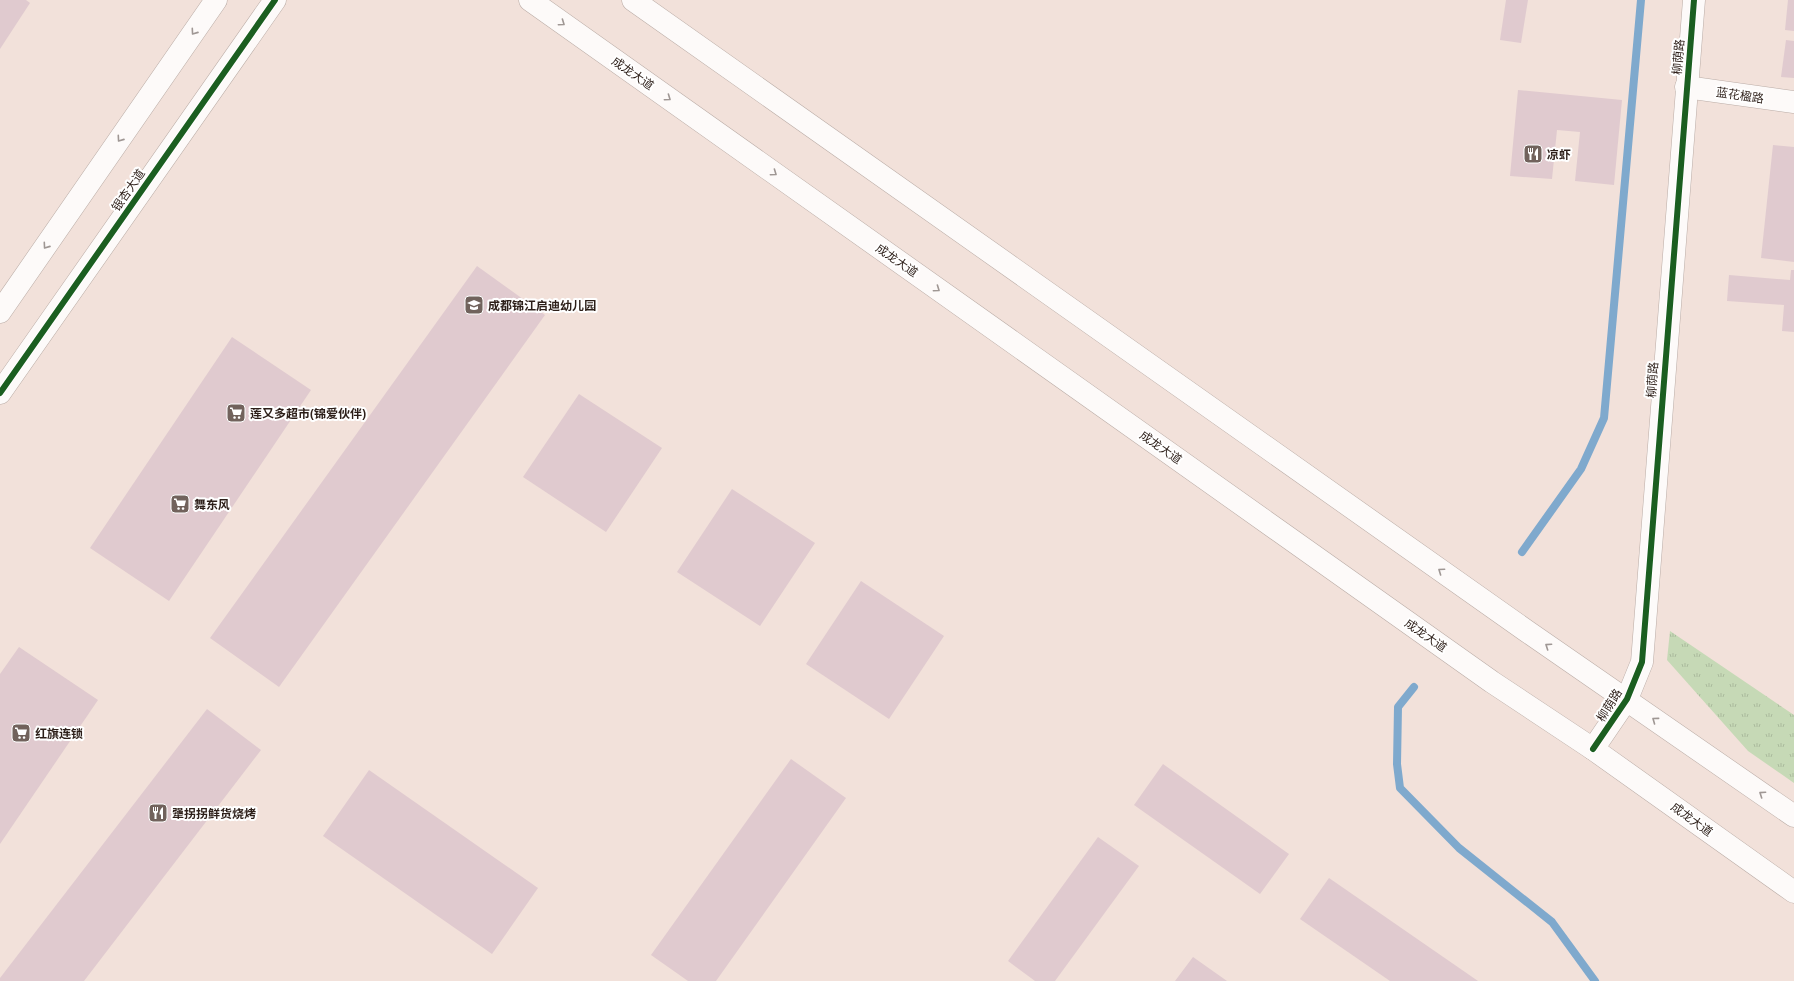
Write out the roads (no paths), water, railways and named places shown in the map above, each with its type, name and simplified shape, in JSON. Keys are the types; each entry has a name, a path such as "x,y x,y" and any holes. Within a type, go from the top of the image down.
{"main road":[{"path":"0,312 216,0"},
{"name":"银杏大道","path":"0,393 275,0"},
{"name":"成龙大道","path":"530,0 1492,682 1593,749 1794,892"},
{"path":"633,0 1710,760 1794,816"},
{"name":"柳荫路","path":"1593,749 1627,700 1642,662 1694,0"},
{"name":"蓝花楹路","path":"1686,87 1794,102"}],"waterway":[{"path":"1522,552 1581,469 1604,418 1641,0"},
{"path":"1414,687 1398,707 1397,764 1400,788 1459,848 1552,922 1595,981"}],"place":[{"name":"凉虾","path":"1533,154"},
{"name":"成都锦江启迪幼儿园","path":"474,305"},
{"name":"莲又多超市(锦爱伙伴)","path":"236,413"},
{"name":"舞东风","path":"180,504"},
{"name":"红旗连锁","path":"21,733"},
{"name":"犟拐拐鲜货烧烤","path":"158,813"}]}
